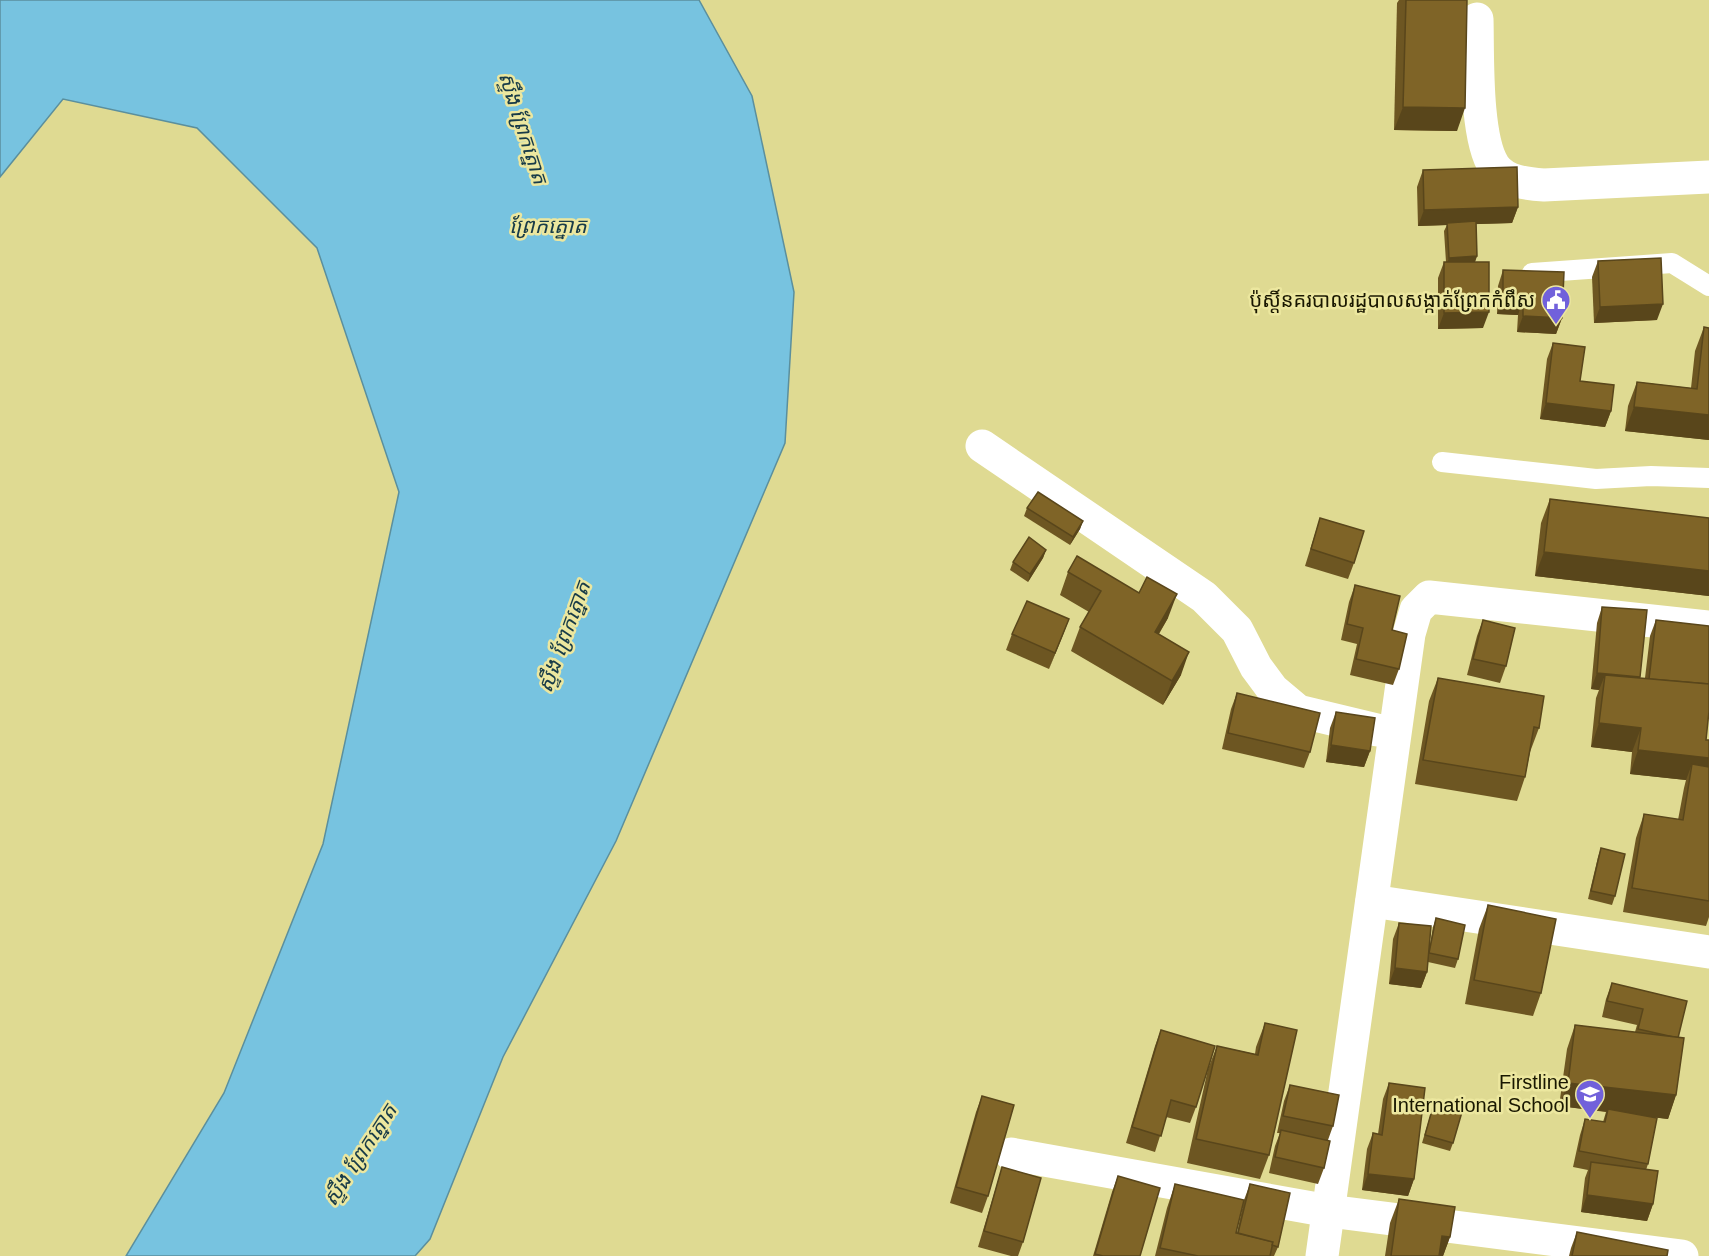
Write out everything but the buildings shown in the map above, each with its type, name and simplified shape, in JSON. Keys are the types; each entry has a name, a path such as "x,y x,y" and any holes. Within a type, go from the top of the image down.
{"street":[{"path":"1477,19 1485,144 1495,167 1520,183 1545,186 1709,177"},
{"path":"982,446 1204,597 1237,630 1256,667 1274,690 1298,711 1395,734"},
{"path":"1322,1256 1409,634 1416,610 1429,597 1709,627"},
{"path":"1372,902 1709,952"},
{"path":"1011,1154 1329,1211 1682,1256"}],"lane":[{"path":"1532,273 1672,264 1709,286"},
{"path":"1442,462 1596,479 1651,476 1709,478"}],"water":[{"name":"ព្រែកត្នោត","path":"0,0 699,0 752,96 794,292 785,443 616,841 503,1057 430,1239 415,1256 126,1256 224,1093 323,844 399,492 317,248 197,128 63,99 0,177"}],"place":[{"name":"ប៉ុស្តិ៍នគរបាលរដ្ឋបាលសង្កាត់ព្រែកកំពឹស","path":"1556,326"},
{"name":"Firstline International School","path":"1590,1120"}],"water label":[{"name":"ស្ទឹង ព្រែកត្នោត","path":"523,128"},
{"name":"ស្ទឹង ព្រែកត្នោត","path":"564,637"},
{"name":"ស្ទឹង ព្រែកត្នោត","path":"360,1155"}]}
